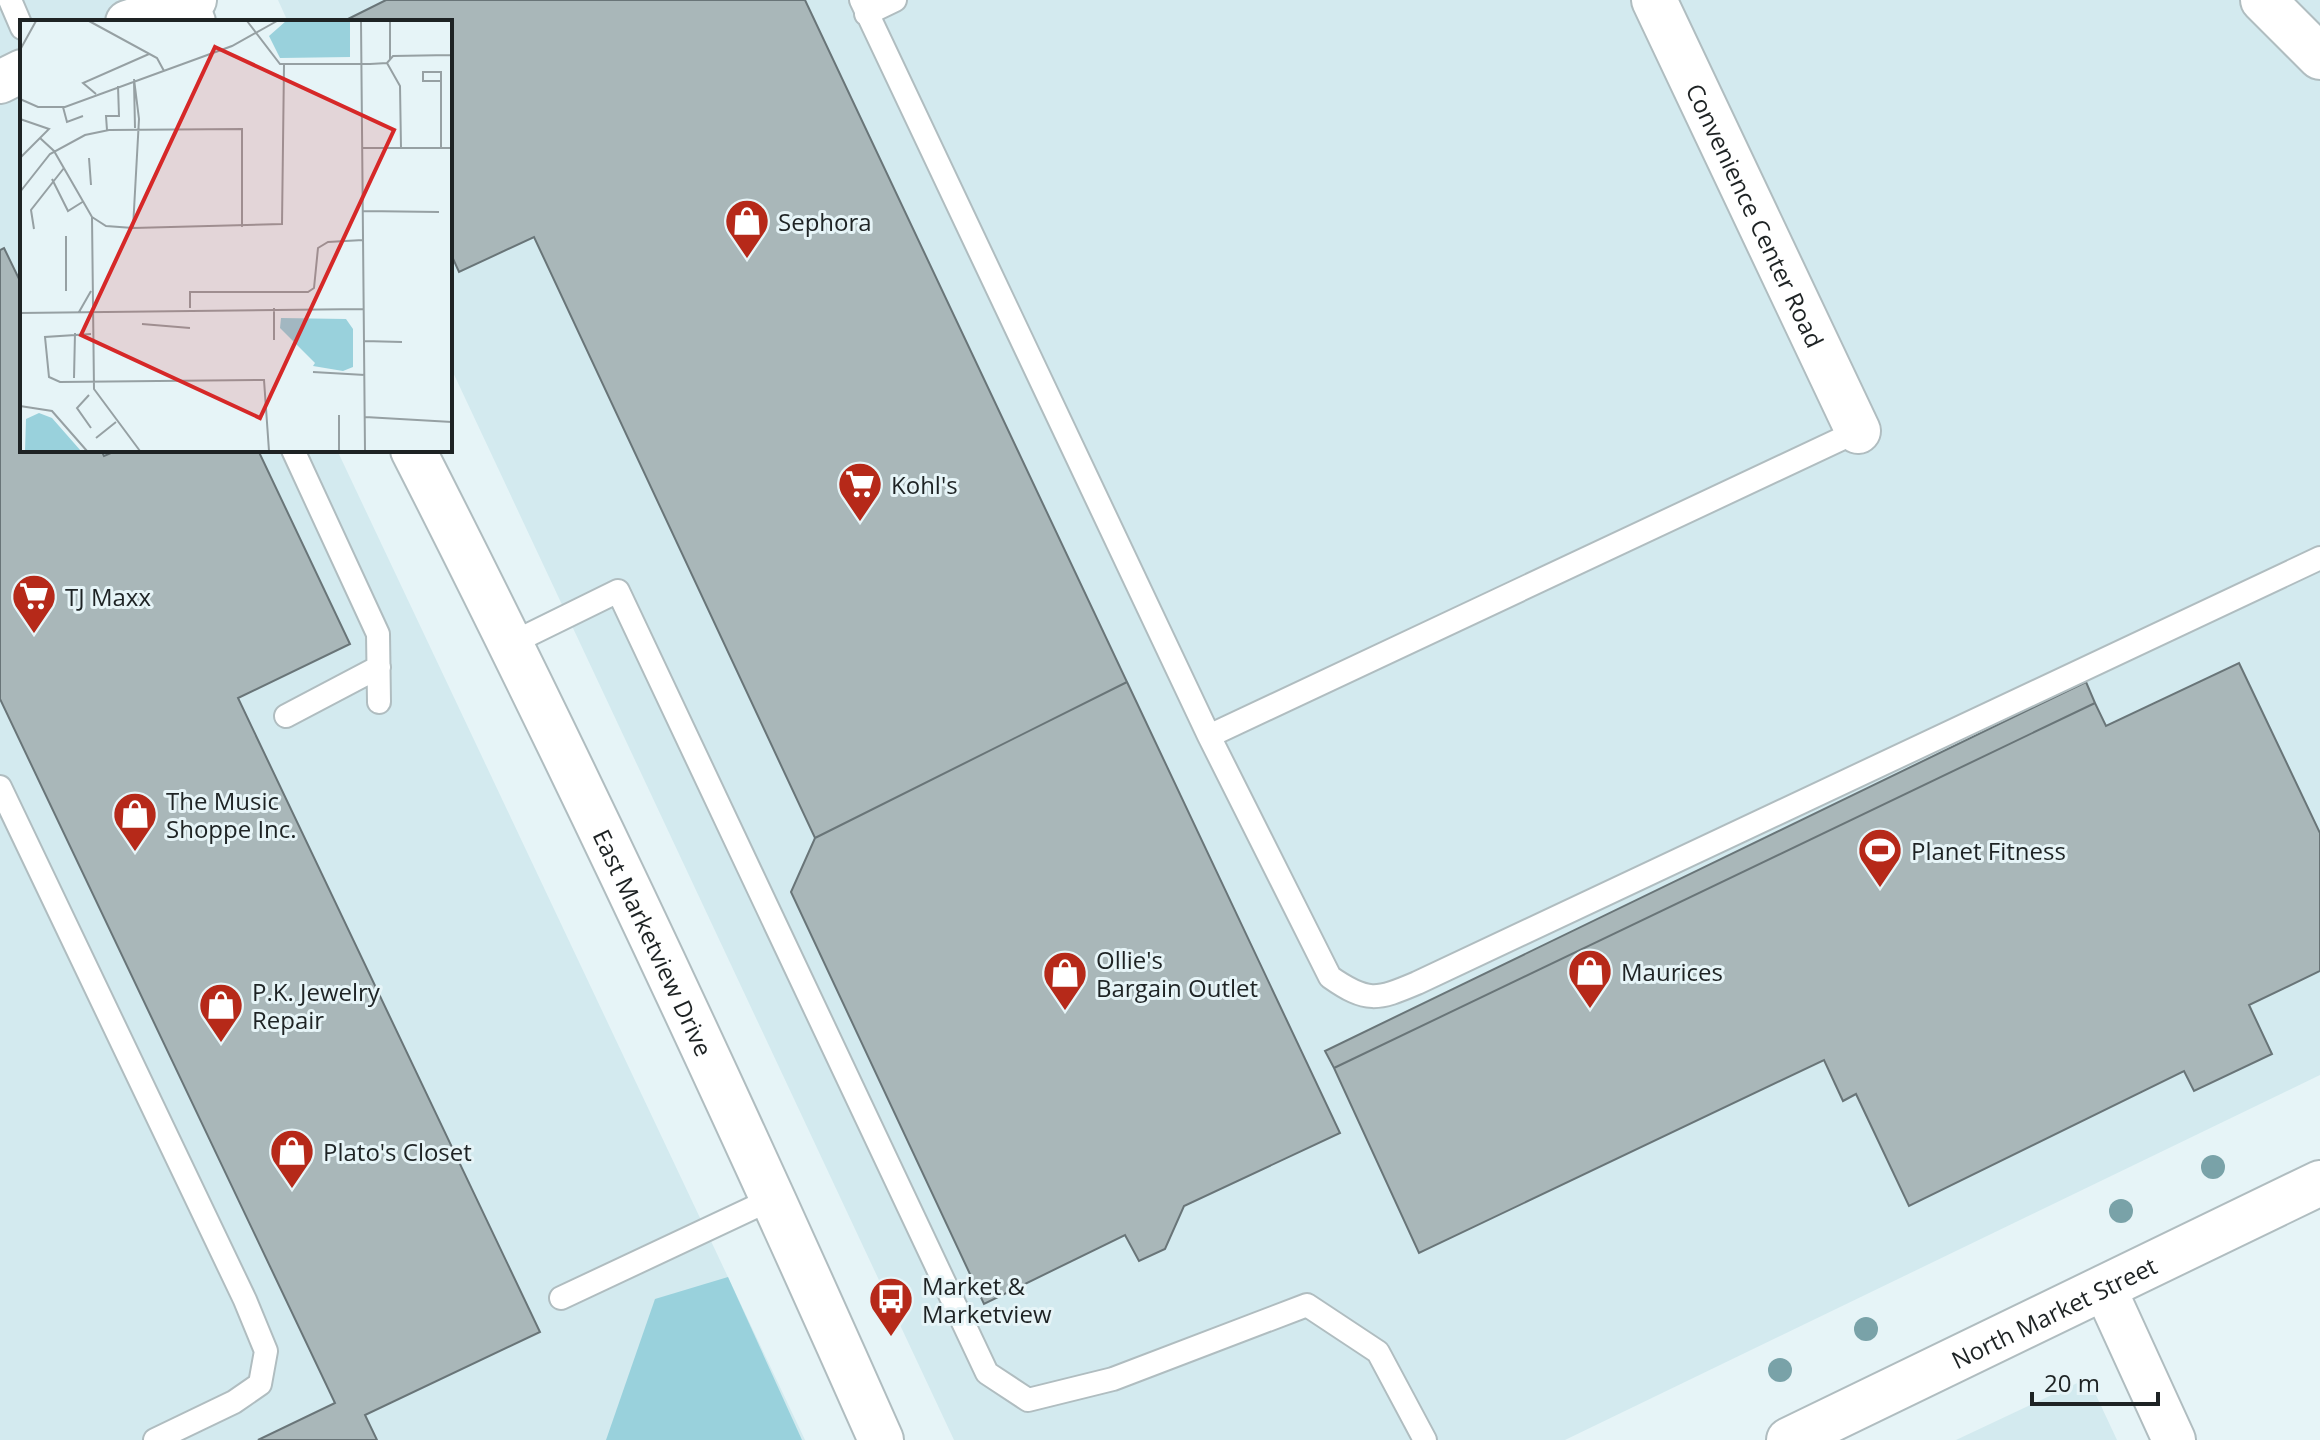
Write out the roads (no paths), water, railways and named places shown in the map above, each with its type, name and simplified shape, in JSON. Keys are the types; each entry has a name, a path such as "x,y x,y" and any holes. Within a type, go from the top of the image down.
{"main road":[{"name":"Convenience Center Road","path":"1654,0 1858,431"},
{"path":"2263,0 2320,57"},
{"name":"East Marketview Drive","path":"414,452 512,643 774,1198 881,1440"},
{"name":"North Market Street","path":"1789,1440 2320,1183"}],"street":[{"path":"135,20 188,7"},
{"path":"0,82 20,72"},
{"path":"2104,1287 2174,1440"}],"lane":[{"path":"10,0 20,23"},
{"path":"895,0 864,7 1209,736 1330,977 1353,993 1370,997 1390,994 2320,558"},
{"path":"1209,736 1858,431"},
{"path":"294,452 378,634 379,702"},
{"path":"512,643 618,591 987,1373 1028,1400 1113,1379 1307,1305 1378,1352 1425,1440"},
{"path":"286,716 379,667"},
{"path":"0,787 245,1300 266,1351 260,1384 234,1402 155,1440"},
{"path":"561,1298 774,1198"}],"place":[{"name":"Sephora","path":"747,260"},
{"name":"Kohl's","path":"860,523"},
{"name":"TJ Maxx","path":"34,635"},
{"name":"The Music Shoppe Inc.","path":"135,853"},
{"name":"Planet Fitness","path":"1880,889"},
{"name":"Maurices","path":"1590,1010"},
{"name":"Ollie's Bargain Outlet","path":"1065,1012"},
{"name":"P.K. Jewelry Repair","path":"221,1044"},
{"name":"Plato's Closet","path":"292,1190"},
{"name":"Market & Marketview","path":"891,1338"}]}
